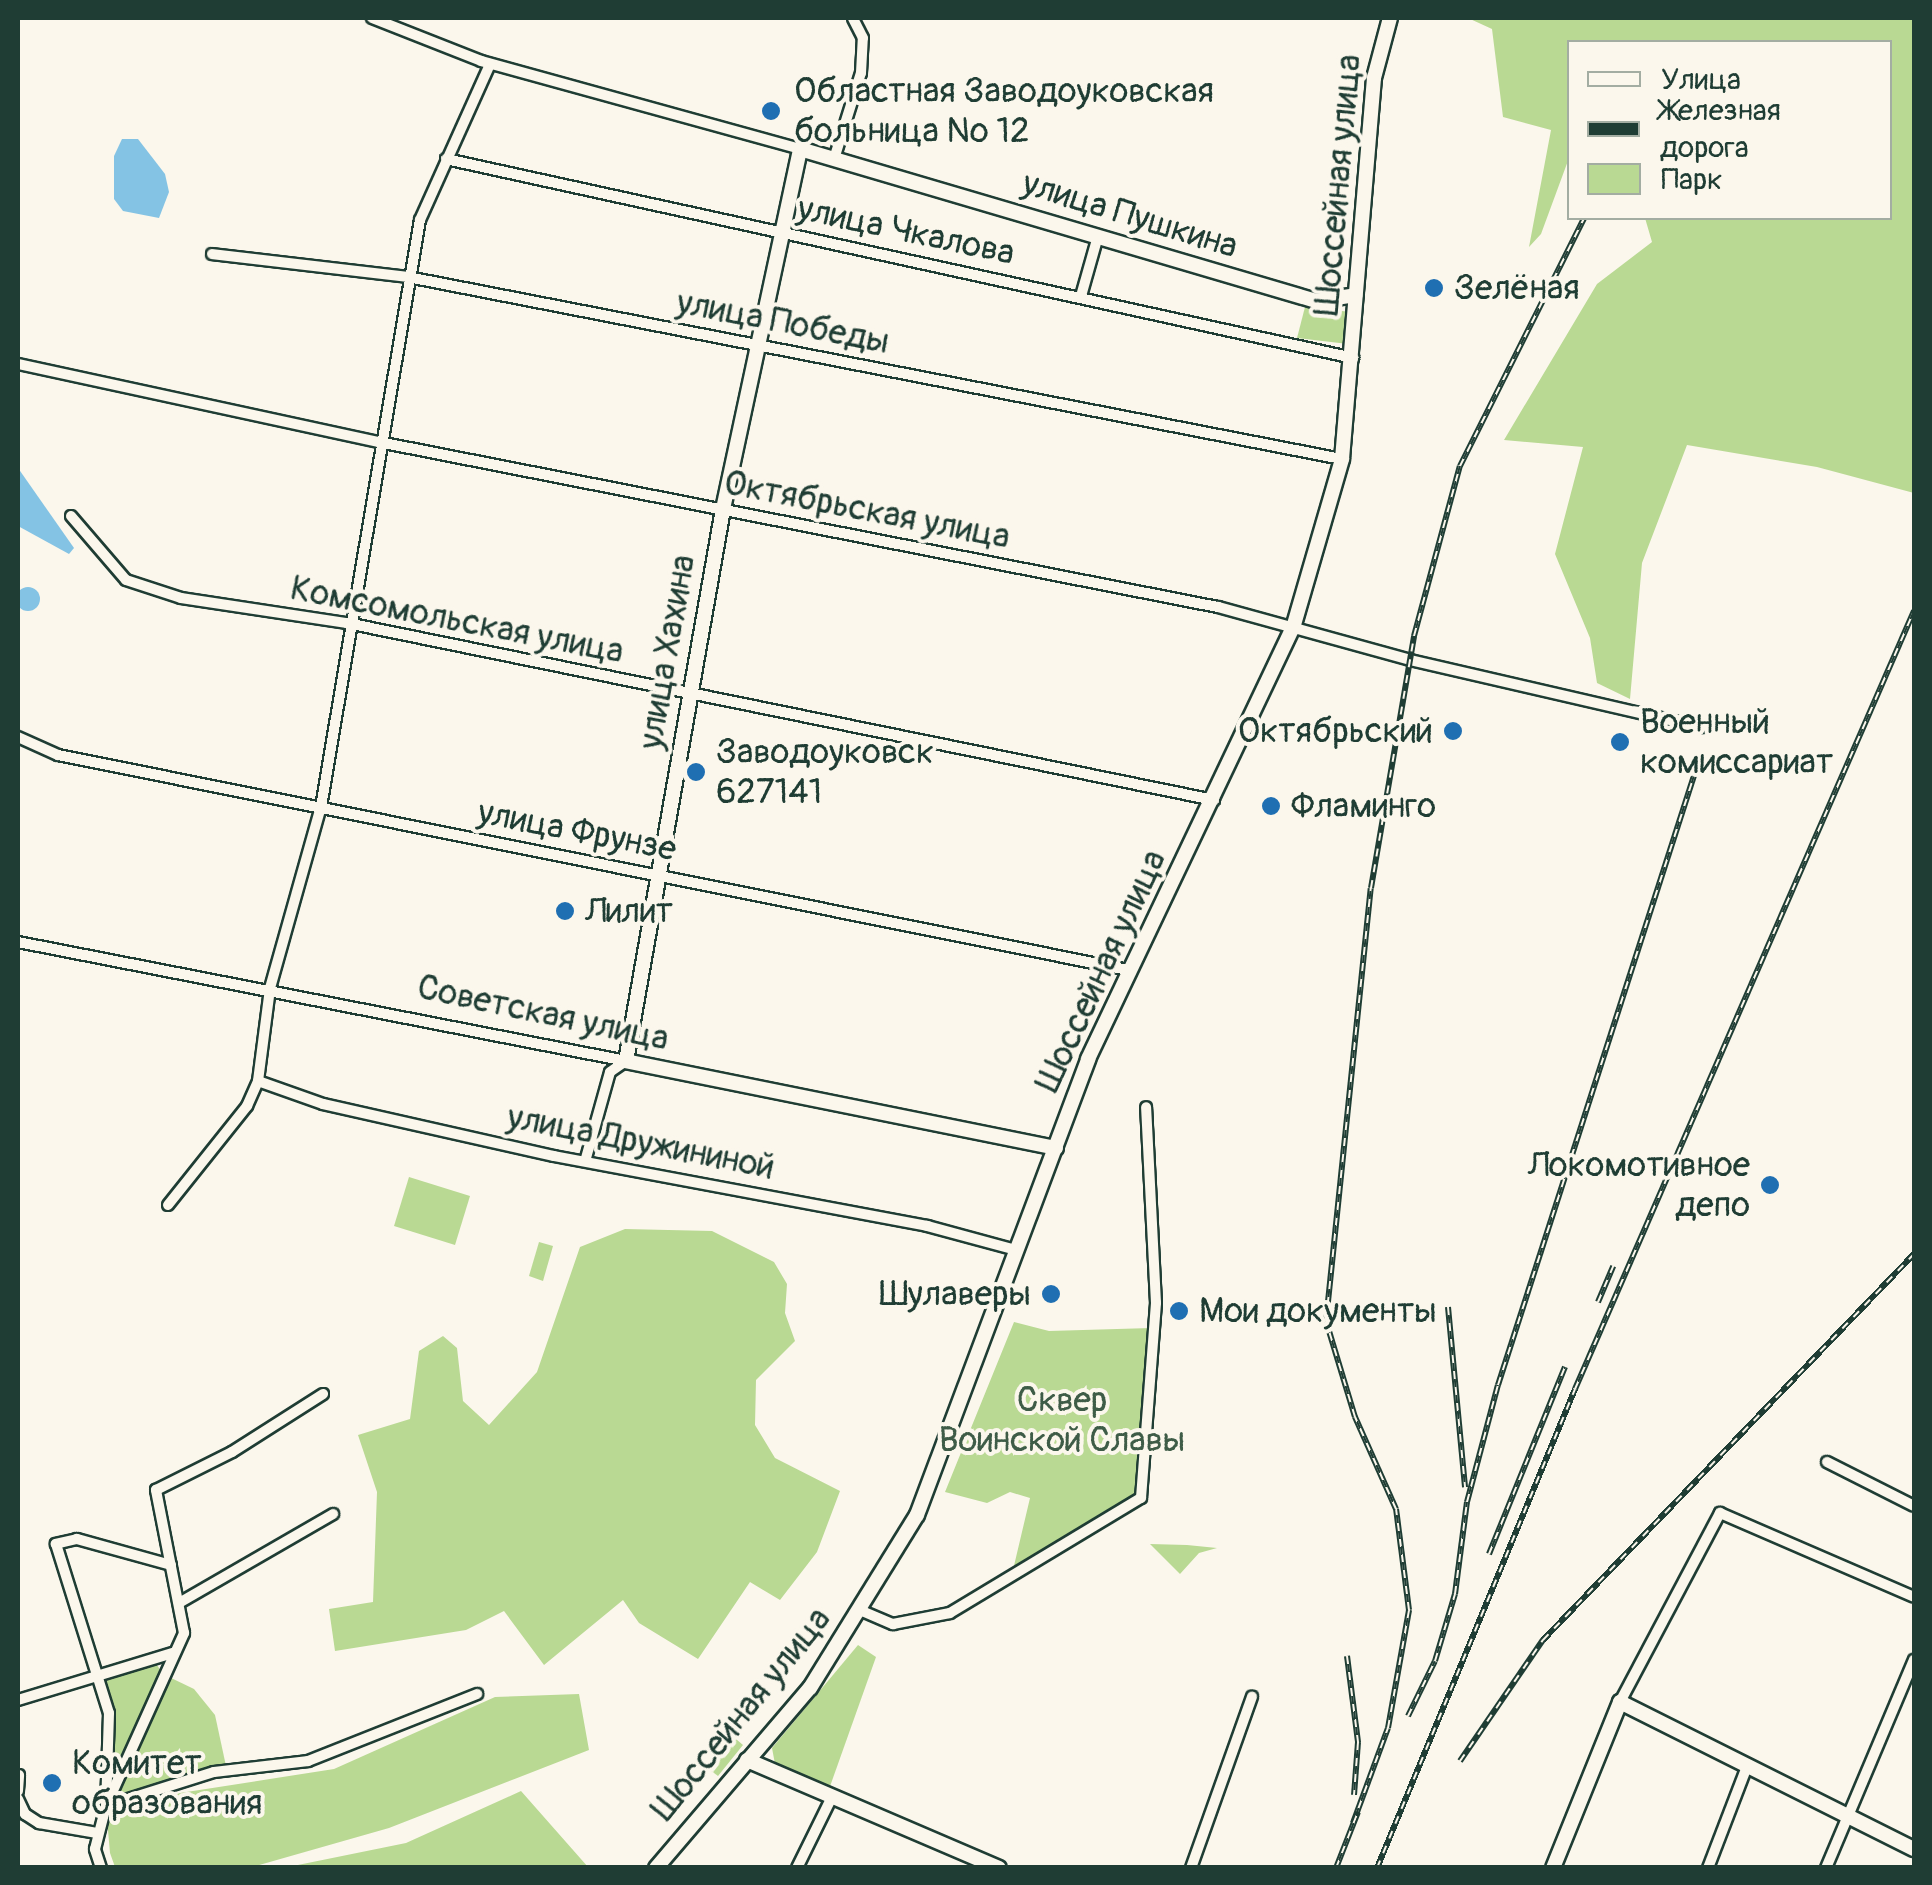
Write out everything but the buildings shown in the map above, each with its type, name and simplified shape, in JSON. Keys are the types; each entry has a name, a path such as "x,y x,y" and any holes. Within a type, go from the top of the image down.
{"street":[{"name":"улица Пушкина","path":"372,18 490,64 834,158 1316,302 1356,295"},
{"path":"834,158 862,73 863,38 852,18"},
{"name":"Шоссейная улица","path":"656,1868 810,1688 862,1611 916,1515 1128,970 1215,800 1293,628 1342,459 1374,78 1390,18"},
{"path":"168,1206 247,1106 258,1081 270,988 321,807 347,623 420,220 490,64"},
{"name":"улица Хахина","path":"586,1158 610,1072 626,1061 723,509 778,232 800,149"},
{"name":"улица Чкалова","path":"446,159 1353,358"},
{"path":"1081,296 1098,236"},
{"name":"улица Победы","path":"212,254 408,277 1342,459"},
{"name":"Октябрьская улица","path":"18,364 379,442 1218,607 1701,727"},
{"name":"Комсомольская улица","path":"71,516 126,580 181,598 347,623 1215,800"},
{"name":"улица Фрунзе","path":"18,737 58,755 1128,970"},
{"name":"Советская улица","path":"18,942 270,988 1056,1148"},
{"name":"улица Дружининой","path":"258,1081 342,1108 927,1226 1016,1250"},
{"path":"862,1611 893,1624 950,1613 1142,1498 1156,1303 1146,1108"},
{"path":"101,1868 97,1833 106,1806 184,1633 156,1490 232,1452 323,1394"},
{"path":"1827,1462 1914,1506"},
{"path":"1552,1868 1620,1702 1720,1512 1914,1597"},
{"path":"179,1604 333,1514"},
{"path":"106,1806 108,1713 56,1544 76,1539 171,1565"},
{"path":"18,1700 174,1654"},
{"path":"1826,1868 1914,1660"},
{"path":"106,1806 214,1772 308,1761 478,1694"},
{"path":"1191,1868 1252,1697"},
{"path":"1620,1702 1847,1812 1914,1849"},
{"path":"747,1760 999,1868"},
{"path":"1708,1868 1748,1764"},
{"path":"18,1791 19,1775"},
{"path":"18,1799 25,1814 40,1823 97,1833"},
{"path":"797,1868 831,1799"}],"green space":[{"path":"1468,18 1914,18 1914,493 1817,467 1687,445 1642,563 1630,699 1597,683 1590,638 1555,554 1583,447 1504,440 1597,284 1652,242 1646,220 1892,220 1892,40 1567,40 1567,163 1541,234 1529,247 1551,130 1503,117 1492,29"},
{"path":"1305,307 1351,312 1348,344 1297,338"},
{"path":"409,1177 470,1196 455,1245 394,1226"},
{"path":"625,1229 712,1231 774,1262 787,1284 785,1313 795,1341 756,1380 755,1425 775,1458 840,1491 817,1552 780,1600 750,1582 698,1659 639,1623 623,1600 544,1665 504,1611 466,1630 335,1651 329,1609 373,1602 377,1492 358,1435 410,1419 419,1351 443,1336 457,1348 463,1401 489,1425 537,1372 580,1247"},
{"path":"539,1242 553,1246 543,1281 529,1276"},
{"name":"Сквер Воинской Славы","path":"1014,1322 1049,1331 1151,1328 1137,1493 1013,1570 1030,1498 1010,1492 987,1503 945,1492"},
{"path":"1150,1544 1217,1548 1199,1553 1180,1574"},
{"path":"858,1645 876,1657 828,1792 775,1764 772,1748"},
{"path":"155,1662 161,1671 112,1783 102,1675"},
{"path":"167,1676 194,1689 215,1715 226,1766 130,1796 120,1790"},
{"path":"579,1694 589,1750 389,1828 252,1867 115,1867 110,1853 107,1819 180,1793 334,1769 495,1697"},
{"path":"736,1739 743,1745 718,1776 710,1770"},
{"path":"521,1791 588,1867 288,1867 406,1843"}],"water":[{"path":"122,139 138,139 165,174 169,192 159,218 123,211 114,199 114,156"},
{"path":"18,468 74,548 69,554 18,526"},
{"path":"28,587 37,590 37,608 28,611 19,608 16,599 19,590"}],"railway":[{"path":"1353,1823 1388,1728 1409,1610 1396,1509 1355,1417 1326,1321 1371,888 1414,636 1460,466 1583,220"},
{"path":"1377,1868 1575,1389 1914,611"},
{"path":"1408,1716 1435,1661 1455,1594 1467,1502 1498,1385 1700,757"},
{"path":"1460,1761 1543,1640 1914,1254"},
{"path":"1598,1302 1613,1266"},
{"path":"1448,1307 1465,1487"},
{"path":"1489,1554 1565,1367"},
{"path":"1347,1656 1358,1742 1354,1795"},
{"path":"1336,1868 1358,1812"}],"place":[{"name":"Областная Заводоуковская больница № 12","path":"771,111"},
{"name":"Зелёная","path":"1434,288"},
{"name":"Октябрьский","path":"1453,731"},
{"name":"Военный комиссариат","path":"1620,742"},
{"name":"Заводоуковск 627141","path":"696,772"},
{"name":"Фламинго","path":"1271,806"},
{"name":"Лилит","path":"565,911"},
{"name":"Локомотивное депо","path":"1770,1185"},
{"name":"Шулаверы","path":"1051,1294"},
{"name":"Мои документы","path":"1179,1311"},
{"name":"Комитет образования","path":"52,1783"}]}
